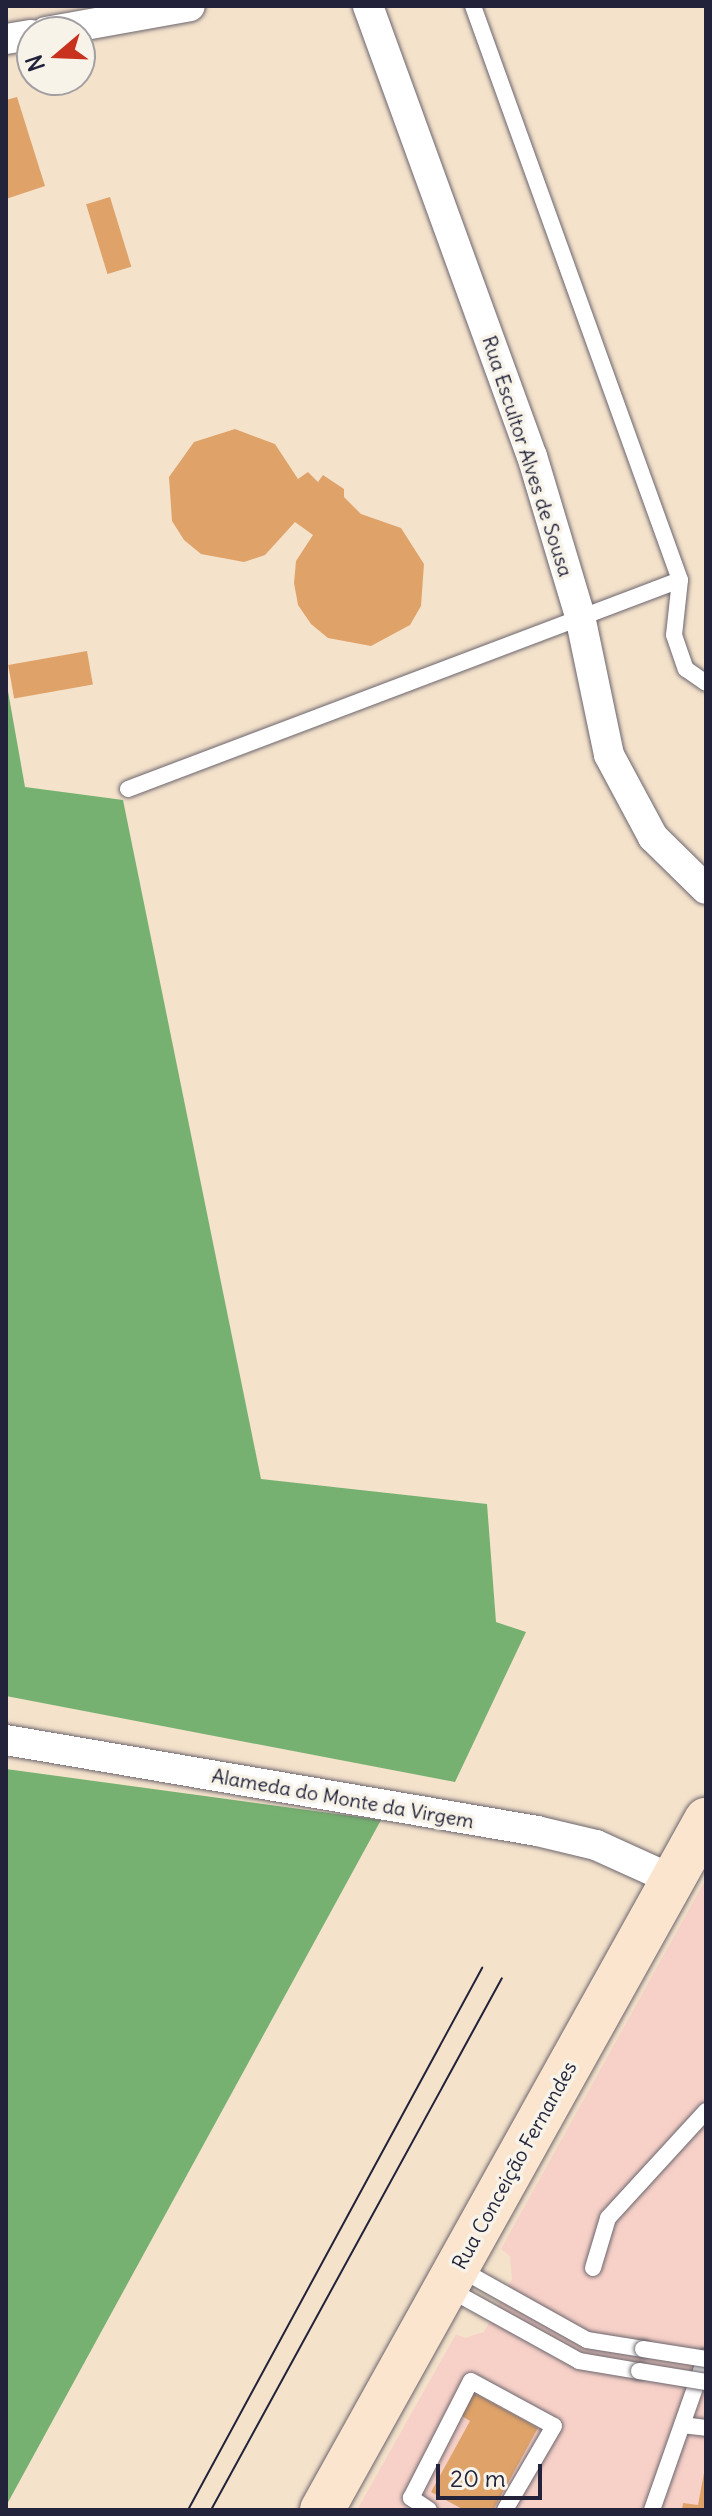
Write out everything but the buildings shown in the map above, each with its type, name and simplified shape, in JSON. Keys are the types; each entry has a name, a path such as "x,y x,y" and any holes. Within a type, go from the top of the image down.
{"main road":[{"name":"Rua Conceição Fernandes","path":"322,2510 706,1820"}],"street":[{"path":"96,23 190,6"},
{"name":"Rua Escultor Alves de Sousa","path":"368,6 532,456 580,616 609,755 653,837 706,889"},
{"name":"Alameda do Monte da Virgem","path":"6,1740 537,1831 596,1845 673,1880"}],"lane":[{"path":"473,6 680,580 674,635 686,669 706,683"},
{"path":"128,789 680,580"},
{"path":"593,2268 608,2218 706,2111"},
{"path":"451,2277 587,2340 706,2358 652,2510"},
{"path":"451,2277 579,2361 706,2382"},
{"path":"429,2510 411,2498 471,2381 554,2426 505,2510"},
{"path":"682,2425 706,2428"}],"shaded area":[{"path":"706,1879 706,2510 357,2510 456,2334 465,2338 484,2332 512,2279 510,2256 501,2249"}],"green space":[{"path":"6,680 25,787 123,800 261,1479 487,1504 496,1622 526,1632 455,1782 6,1696"},
{"path":"6,1769 381,1820 6,2506"}],"tram line":[{"path":"188,2510 482,1968"},
{"path":"211,2510 502,1978"}]}
